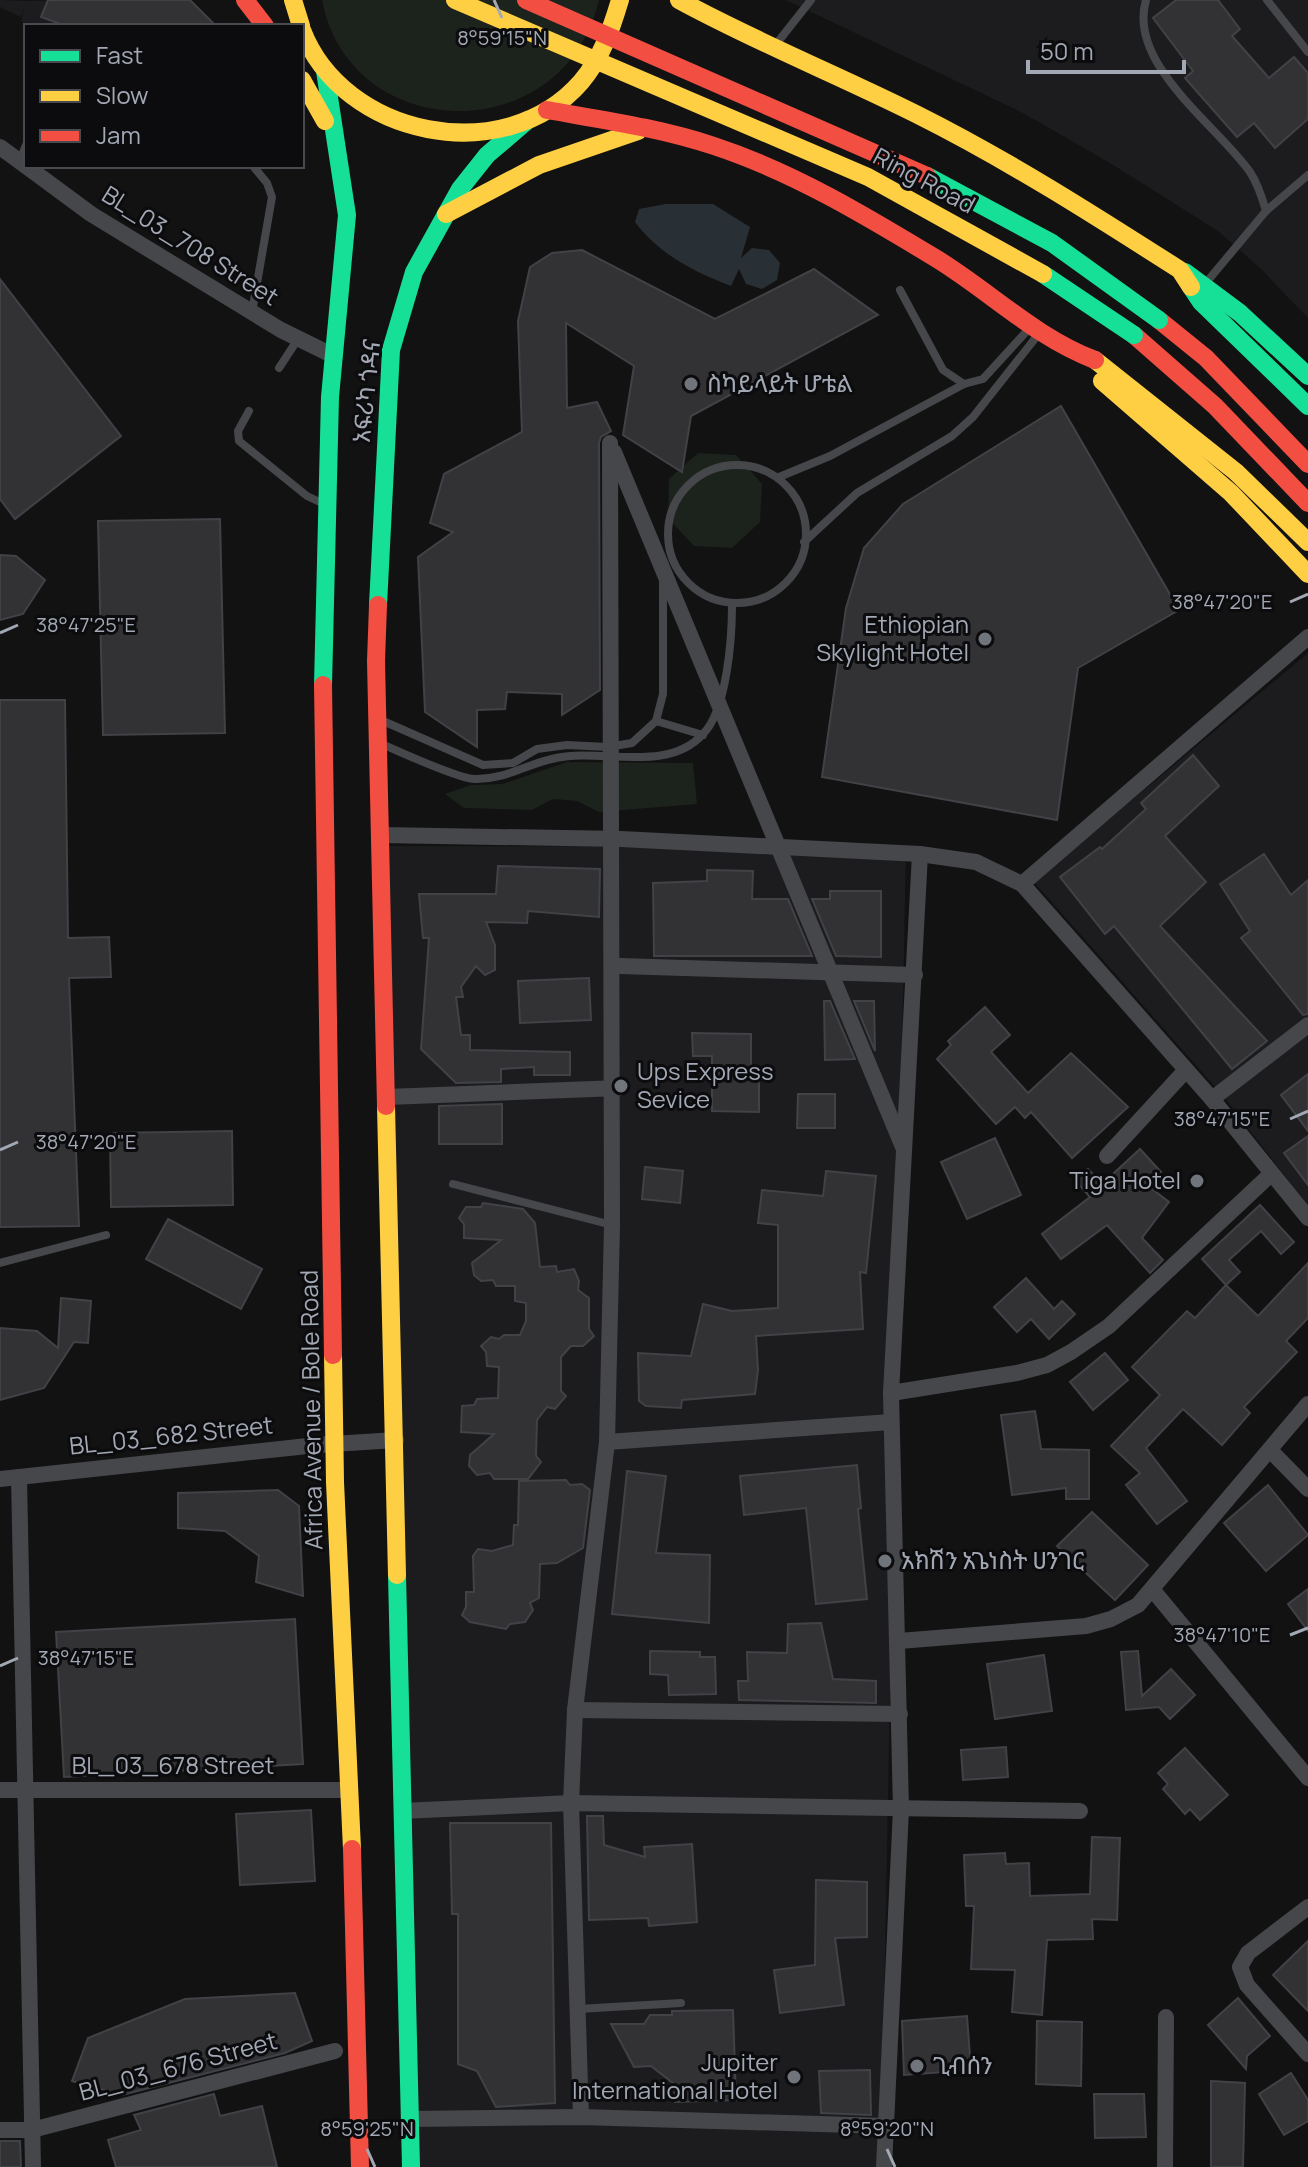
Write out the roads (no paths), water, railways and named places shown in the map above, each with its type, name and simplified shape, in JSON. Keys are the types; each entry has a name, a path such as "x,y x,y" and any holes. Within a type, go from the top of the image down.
{"main road":[{"path":"245,0 263,24"},
{"path":"293,0 300,24"},
{"name":"Ring Road","path":"455,0 868,177 1018,257 1134,335 1215,406 1308,503"},
{"name":"Ring Road","path":"526,0 916,170 1052,243 1159,320 1217,369 1308,464"},
{"path":"304,33 325,71 357,103 397,125 440,135 485,134 528,120 547,110 580,82 605,45 620,0"},
{"path":"679,0 773,49 916,114 1060,193 1204,284 1308,376"},
{"name":"አፍሪካ ጎዳና","path":"323,651 325,504 347,215 325,71"},
{"path":"304,84 333,135"},
{"path":"547,110 647,129 734,153 789,177 927,253 987,290 1067,350 1231,493 1308,574"},
{"name":"አፍሪካ ጎዳና","path":"378,718 376,661 391,350 414,272 460,189 487,155 528,120"},
{"path":"446,214 529,166 576,147 647,129"},
{"path":"1180,270 1201,302 1308,406"},
{"path":"1067,350 1091,356 1136,389 1236,472 1308,542"},
{"name":"Africa Avenue / Bole Road","path":"323,651 334,1443 347,1790 356,1927 360,2167"},
{"path":"378,718 411,2167"}],"street":[{"name":"BL_03_708 Street","path":"0,147 24,164"},
{"name":"BL_03_708 Street","path":"29,168 91,214 252,313 334,356"},
{"path":"610,443 619,1088"},
{"path":"610,443 905,1152"},
{"path":"581,2117 571,1803 575,1710 607,1442 612,1225 610,443"},
{"path":"1022,884 1308,637"},
{"path":"381,835 621,839 920,854 976,862 1022,884 1212,1099 1308,1218"},
{"path":"619,1088 621,839"},
{"path":"884,2167 901,1809 891,1393 920,854"},
{"path":"620,966 915,975"},
{"path":"1212,1099 1308,1025"},
{"path":"1107,1156 1186,1070"},
{"path":"387,1097 619,1088"},
{"path":"891,1393 1017,1373 1047,1365 1071,1352 1109,1326 1271,1174"},
{"path":"899,1641 1086,1626 1111,1619 1138,1605 1308,1404"},
{"path":"607,1442 891,1422"},
{"name":"BL_03_682 Street","path":"0,1479 334,1443 396,1440"},
{"path":"1270,1450 1308,1489"},
{"path":"19,1477 28,1791 33,2167"},
{"path":"1152,1589 1308,1778"},
{"path":"575,1710 900,1714"},
{"name":"BL_03_678 Street","path":"0,1790 347,1790"},
{"path":"402,1811 571,1803 1080,1811"},
{"path":"1308,1907 1248,1953 1240,1967 1247,1985 1308,2054"},
{"path":"1165,2167 1166,2017"},
{"name":"BL_03_676 Street","path":"0,2130 32,2130 335,2051"},
{"path":"409,2119 581,2117 885,2126"}],"lane":[{"path":"773,49 811,0"},
{"path":"1146,0 1142,24 1157,60 1180,93 1249,171 1266,211"},
{"path":"1267,0 1308,52"},
{"path":"252,313 272,197 267,183 255,168"},
{"path":"1204,284 1266,211 1308,175"},
{"path":"900,290 943,370 964,384"},
{"path":"779,477 830,456 964,384 983,379 1036,327"},
{"path":"804,542 857,493 952,436 973,417 1036,327"},
{"path":"279,368 298,339"},
{"path":"249,411 238,431 239,441 307,496 325,504"},
{"path":"378,718 483,765 513,763 537,749 567,745 608,747 632,743 656,721 663,694 662,567 669,551 671,508 697,475 739,463 779,477 804,512 803,559 773,595 732,605 692,588 669,551"},
{"path":"378,742 410,758 469,779 494,778 559,757 680,752 703,735 716,715 732,638 732,605"},
{"path":"656,721 703,735"},
{"path":"453,1184 612,1225"},
{"path":"0,1263 106,1235"},
{"path":"577,2009 681,2003"}],"place":[{"name":"ስካይላይት ሆቴል","path":"691,384"},
{"name":"Ethiopian Skylight Hotel","path":"985,639"},
{"name":"Ups Express Sevice","path":"621,1086"},
{"name":"Tiga Hotel","path":"1197,1181"},
{"name":"አክሽን አጌነስት ሀንገር","path":"885,1561"},
{"name":"ጊብሰን","path":"917,2066"},
{"name":"Jupiter International Hotel","path":"794,2077"}]}
